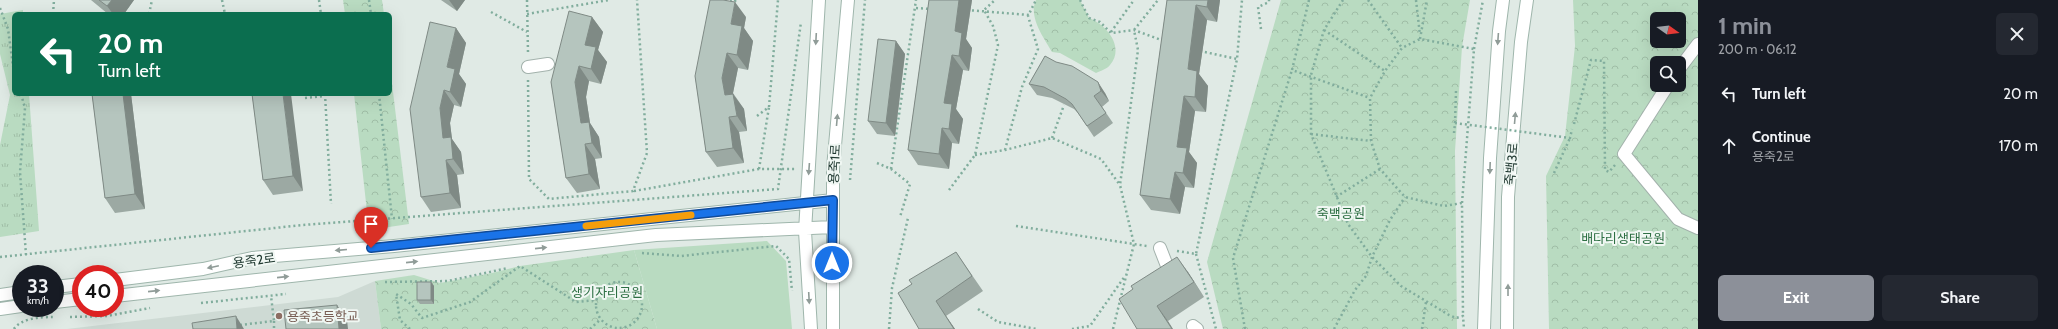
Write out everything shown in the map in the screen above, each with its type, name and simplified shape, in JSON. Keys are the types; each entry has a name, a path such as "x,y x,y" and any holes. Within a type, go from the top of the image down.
{"street":[{"path":"811,329 806,228 819,0"},
{"name":"용죽1로","path":"833,329 832,168 848,0"},
{"name":"죽백3로","path":"1484,329 1490,158 1498,31 1503,0"},
{"name":"죽백3로","path":"1507,329 1508,197 1521,42 1528,0"},
{"path":"1686,60 1698,44"},
{"path":"528,67 548,64"},
{"path":"1664,92 1624,154 1678,219 1698,228"},
{"name":"용죽2로","path":"124,279 203,269 252,258 394,246 833,200"},
{"path":"124,295 656,235 833,227"},
{"path":"1160,248 1169,271"},
{"path":"0,295 12,293"},
{"path":"0,309 12,307"}],"path":[{"path":"53,12 54,0"},
{"path":"149,12 152,0"},
{"path":"222,0 225,12"},
{"path":"319,0 321,12"},
{"path":"369,0 371,12"},
{"path":"527,0 529,179 549,199 633,192 760,169 803,168"},
{"path":"528,14 609,0"},
{"path":"633,192 647,153 637,0"},
{"path":"725,0 734,2 736,0"},
{"path":"760,169 769,107 778,0"},
{"path":"850,180 865,0"},
{"path":"891,169 916,0"},
{"path":"984,10 995,0"},
{"path":"1005,150 1022,87 1038,49 1028,16 1036,0"},
{"path":"1080,0 1090,18 1100,22 1111,33"},
{"path":"1111,33 1134,0"},
{"path":"1113,329 1134,244 1120,185 1138,50 1134,30 1158,0"},
{"path":"1216,329 1196,254 1237,59 1242,0"},
{"path":"1261,29 1258,7 1269,2 1269,0"},
{"path":"1245,329 1233,258 1292,70 1309,0"},
{"path":"1343,0 1324,30 1311,75 1311,134 1348,224 1372,258 1401,286 1426,302 1456,318 1463,316"},
{"path":"1368,0 1402,48"},
{"path":"1416,0 1420,39"},
{"path":"1420,39 1427,0"},
{"path":"1464,329 1462,203 1474,49 1483,0"},
{"path":"0,8 8,29 12,58"},
{"path":"916,8 931,9"},
{"path":"961,10 984,10 1028,16"},
{"path":"949,190 975,155 998,45 993,26 984,10"},
{"path":"491,12 528,32"},
{"path":"0,257 303,225 778,189 802,15"},
{"path":"1111,33 1134,30 1169,42"},
{"path":"1324,30 1386,71"},
{"path":"1462,203 1444,206 1405,197 1380,169 1371,141 1370,98 1402,48 1420,39 1474,49"},
{"path":"1199,50 1237,59"},
{"path":"1574,124 1591,60 1604,61 1605,170 1609,172"},
{"path":"1292,70 1311,75 1370,98"},
{"path":"1454,133 1456,91"},
{"path":"22,96 25,108 20,172 26,255"},
{"path":"304,96 304,98 318,96"},
{"path":"325,96 331,204"},
{"path":"379,96 392,219"},
{"path":"1052,138 1064,105"},
{"path":"757,116 769,107"},
{"path":"1454,123 1570,138"},
{"path":"1554,173 1570,138 1572,129"},
{"path":"1311,134 1371,141"},
{"path":"975,155 1005,150 1052,138 1101,159 1120,185"},
{"path":"877,163 891,169 910,184 900,218"},
{"path":"1336,197 1380,169"},
{"path":"1334,329 1355,290 1366,276 1372,258 1390,220 1405,197"},
{"path":"889,329 892,288 908,218"},
{"path":"1016,226 1196,254"},
{"path":"638,252 681,256 776,246 789,259 793,299"},
{"path":"383,282 448,281 527,265"},
{"path":"520,266 576,302 597,300"},
{"path":"410,329 400,320 396,294 411,304 422,318 470,302 520,266"},
{"path":"1072,329 1090,326 1126,274"},
{"path":"612,284 627,284 634,288 642,302 641,310 634,323 627,328 613,327 601,320 596,306 597,300 600,293 612,284"},
{"path":"198,303 286,294"},
{"path":"271,296 274,329"},
{"path":"1422,329 1426,302"},
{"path":"68,317 106,316 153,308"},
{"path":"978,309 998,322 1017,327 1037,329"},
{"path":"14,329 17,325 38,318 61,317"},
{"path":"590,329 601,320"},
{"path":"235,326 274,322"}],"shaded area":[{"name":"용죽초등학교","path":"375,281 381,329 67,329 338,297"}],"green space":[{"path":"343,0 382,0 384,12 345,12"},
{"path":"1036,0 1080,0 1089,18 1096,21 1108,31 1112,37 1116,51 1110,65 1096,73 1060,53 1052,52 1041,34 1035,20 1034,7"},
{"name":"죽백공원","path":"1281,0 1470,0 1462,47 1455,151 1457,329 1223,329 1207,262"},
{"name":"배다리생태공원","path":"1573,0 1698,0 1698,329 1549,329 1546,176 1565,136 1575,46"},
{"path":"23,10 23,12 12,12 12,96 29,96 39,231 0,237 0,145 10,95 0,54 0,14"},
{"path":"392,84 409,224 369,230 354,96 392,96"},
{"path":"767,241 786,261 792,329 657,329 634,250"},
{"name":"생기자리공원","path":"634,250 657,329 381,329 375,281 414,275 440,283 520,266"}],"building":[{"path":"99,0 112,0 107,6"},
{"path":"710,0 735,2 731,24 742,26 737,55 727,53 722,78 725,95 733,94 737,116 729,117 733,148 706,152 695,76"},
{"path":"929,0 959,0 955,31 962,33 959,56 952,55 944,103 952,104 949,129 942,128 939,154 908,150"},
{"path":"1167,0 1208,0 1207,7 1196,5 1188,69 1197,71 1195,97 1184,96 1177,147 1187,148 1183,173 1175,172 1170,199 1140,195"},
{"path":"569,11 592,17 585,45 596,47 591,69 579,66 575,82 581,123 589,122 592,143 585,144 589,174 566,178 551,82"},
{"path":"430,22 456,28 447,67 455,69 450,92 444,90 440,108 443,138 451,137 453,159 446,160 450,193 421,197 410,109"},
{"path":"878,39 896,41 886,123 868,121"},
{"path":"1045,56 1056,62 1072,66 1098,82 1101,91 1094,96 1106,113 1087,126 1072,104 1066,99 1044,87 1029,84"},
{"path":"92,96 123,96 135,194 105,198"},
{"path":"252,96 283,96 293,176 263,180"},
{"path":"956,252 972,276 936,301 954,329 919,329 898,293 912,284 909,280"},
{"path":"1177,257 1194,282 1157,306 1172,329 1137,329 1119,299 1133,289 1131,286"},
{"path":"417,282 431,282 431,300 417,300"},
{"path":"337,305 339,329 286,329 284,310"},
{"path":"236,316 237,329 193,329 192,323"}],"slow traffic":[{"path":"586,226 691,215"}],"place":[{"name":"용죽초등학교","path":"279,316"}],"route":[{"path":"371,248 833,200 832,263"}]}
